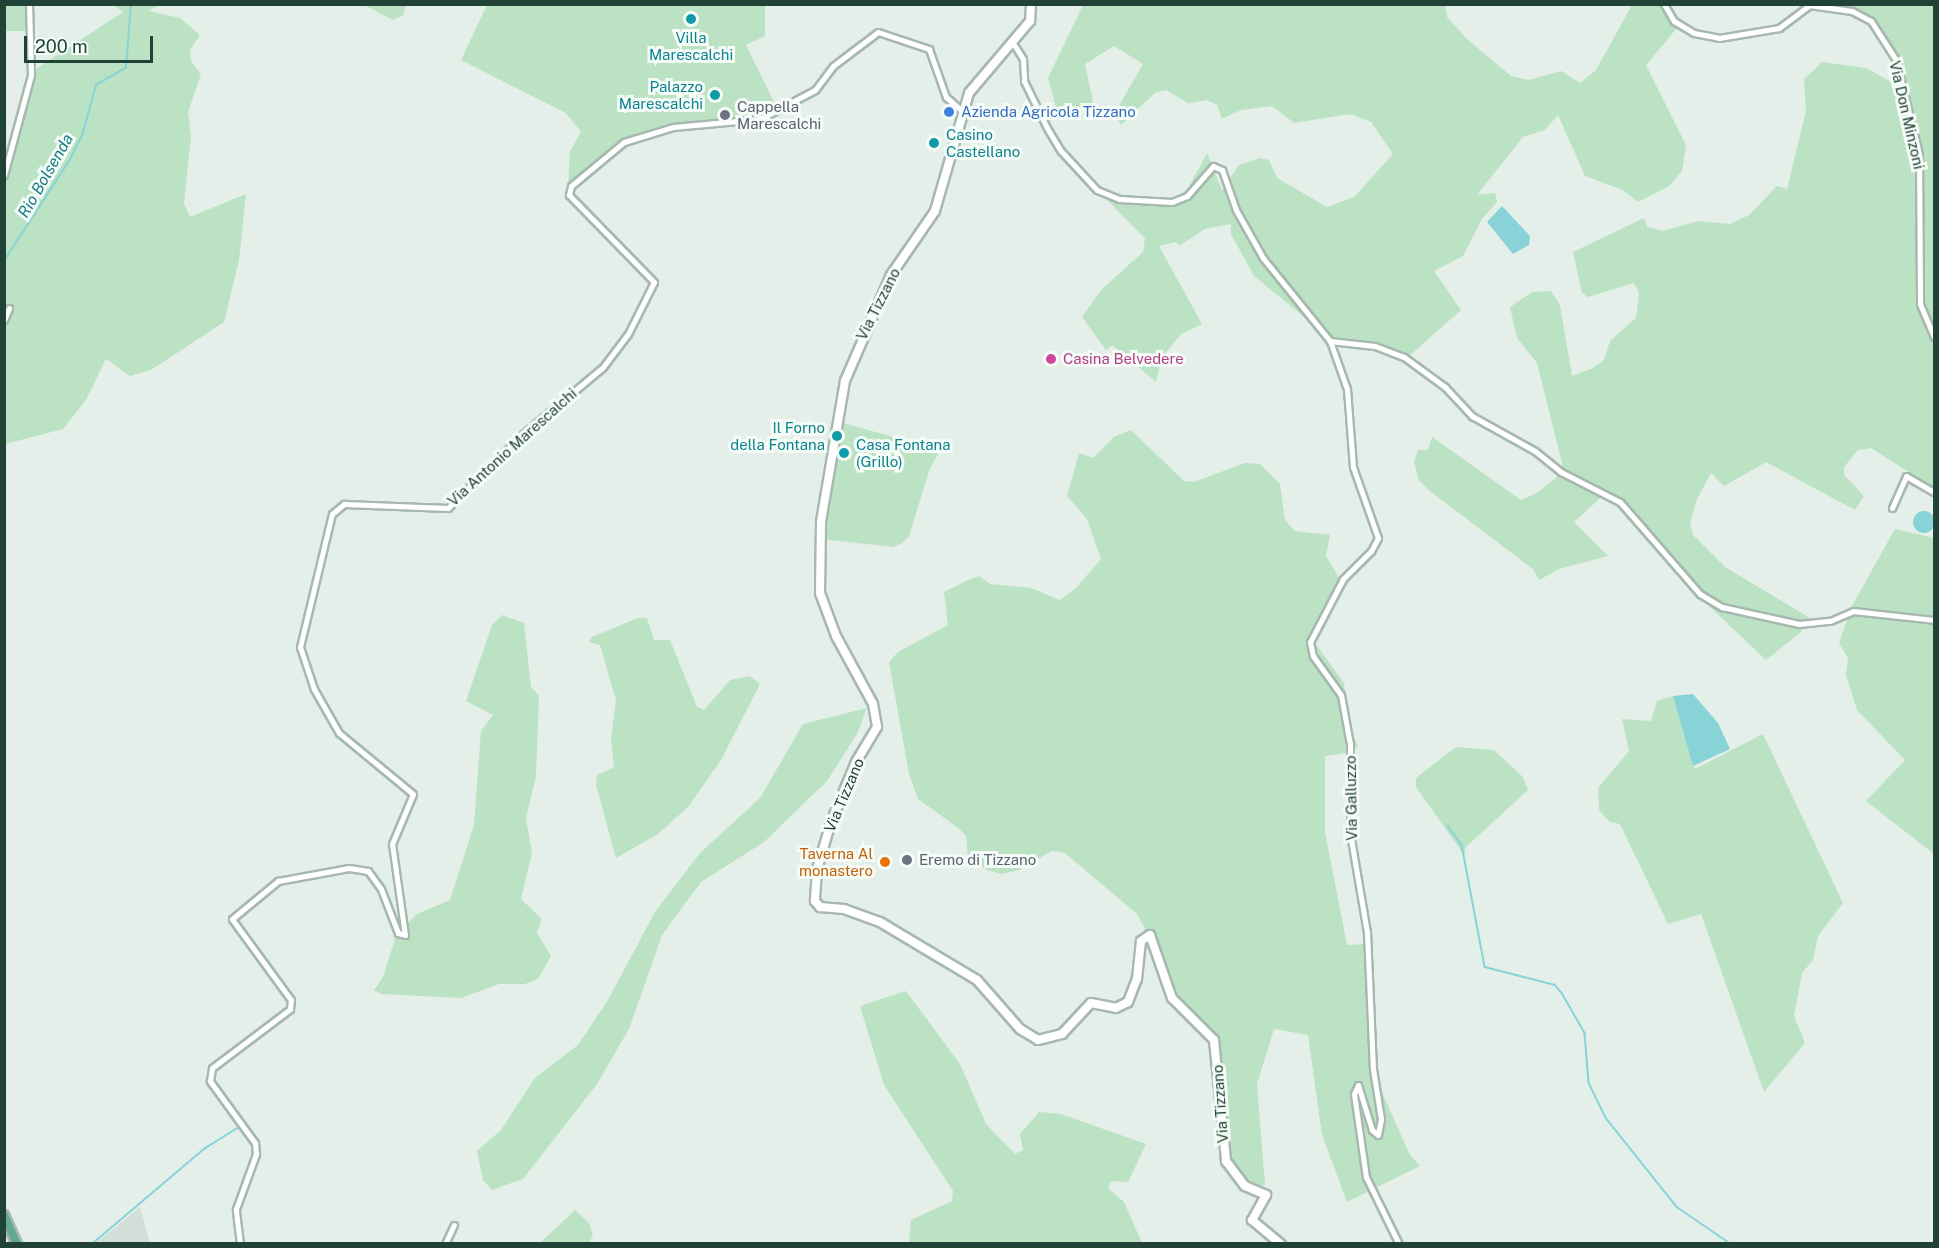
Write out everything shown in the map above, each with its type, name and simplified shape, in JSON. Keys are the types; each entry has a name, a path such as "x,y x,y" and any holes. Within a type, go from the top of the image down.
{"main road":[{"path":"4,1215 6,1228 15,1244"},
{"path":"4,1236 15,1244"}],"street":[{"path":"4,175 31,75 29,4"},
{"name":"Via Tizzano","path":"1031,4 1030,21 1013,43 981,76 961,110 935,211 891,275 849,363 831,449 821,522 820,593 836,636 873,704 878,727 856,762 831,822 817,870 815,901 820,907 844,909 880,922 977,980 1020,1029 1038,1040 1060,1036 1091,1003 1116,1008 1128,1002 1137,979 1141,941 1150,935 1172,998 1214,1040 1226,1161 1245,1186 1266,1195 1252,1220 1281,1244"},
{"name":"Via Don Minzoni","path":"1664,4 1674,21 1694,33 1719,38 1779,28 1809,5 1852,11 1871,21 1896,60 1919,154 1920,304 1935,337"},
{"name":"Via Antonio Marescalchi","path":"240,1244 236,1209 251,1164 255,1143 210,1080 212,1068 290,1010 291,1000 232,919 278,881 349,868 368,871 398,933 405,935 392,844 413,794 339,733 314,689 300,647 332,514 344,504 448,508 523,434 603,367 628,334 654,282 569,195 571,186 624,142 673,127 760,119 815,90 840,59 878,32 929,49 946,97 961,110"},
{"path":"1013,43 1023,58 1024,81 1061,151 1106,196 1172,202 1187,196 1213,166 1222,170 1236,210 1263,258 1330,341 1375,346 1404,357 1445,387 1472,416 1535,451 1561,472 1620,502 1689,585 1722,607 1799,624 1830,621 1853,611 1935,621"},
{"path":"4,320 9,308"},
{"name":"Via Galluzzo","path":"1330,341 1347,389 1353,466 1378,538 1371,551 1343,579 1310,642 1313,656 1341,695 1350,744 1350,833 1367,932 1374,1069 1382,1119 1378,1135 1372,1130 1358,1085 1353,1094 1366,1177 1399,1244"},
{"path":"1892,508 1906,476 1935,492"},
{"path":"445,1244 454,1225"}],"shaded area":[{"path":"140,1207 150,1243 96,1243"}],"green space":[{"path":"5,5 29,5 29,31 5,31"},
{"path":"114,5 158,5 149,11 180,18 200,35 190,50 191,61 201,74 188,112 191,136 184,204 190,217 246,194 239,260 224,322 151,370 130,376 106,359 86,400 63,429 5,444 4,180 22,131 33,71 123,12"},
{"path":"364,5 406,5 403,15 393,20"},
{"path":"487,5 765,5 765,36 746,45 778,110 735,122 636,134 568,187 570,151 581,132 566,113 461,60"},
{"path":"1083,5 1445,5 1447,17 1467,39 1511,76 1529,80 1561,71 1580,83 1596,70 1632,5 1667,5 1682,22 1646,65 1686,145 1682,171 1669,186 1638,202 1623,190 1585,176 1558,115 1545,130 1523,137 1477,195 1495,193 1497,202 1482,219 1463,256 1434,271 1461,310 1407,358 1391,350 1336,343 1254,276 1231,234 1231,224 1205,229 1179,246 1176,242 1159,246 1202,324 1181,334 1161,359 1156,382 1112,345 1106,350 1082,317 1101,290 1143,252 1145,238 1107,200 1152,203 1183,198 1207,153 1222,190 1239,165 1260,158 1269,160 1277,178 1327,207 1354,197 1393,154 1371,122 1350,114 1294,123 1272,106 1241,110 1222,119 1217,105 1207,100 1188,103 1166,90 1155,93 1121,125 1116,117 1120,104 1143,64 1114,46 1085,64 1093,102 1066,119 1057,111 1048,78"},
{"path":"1810,5 1934,5 1934,488 1871,448 1858,450 1844,467 1844,475 1864,496 1855,510 1766,462 1724,486 1711,473 1696,501 1690,523 1693,535 1725,567 1810,618 1800,633 1766,660 1707,604 1639,517 1608,491 1574,522 1608,556 1559,569 1539,580 1533,569 1431,492 1419,480 1414,462 1418,450 1428,450 1432,437 1521,500 1537,493 1564,471 1537,363 1517,338 1510,307 1532,292 1551,291 1560,305 1572,376 1593,368 1604,360 1610,341 1636,318 1639,293 1634,283 1588,297 1582,293 1573,252 1644,218 1647,227 1663,231 1698,221 1730,224 1749,215 1777,186 1787,189 1806,111 1804,79 1822,62 1866,68 1902,88 1901,72 1867,17"},
{"path":"836,421 940,450 930,468 909,536 902,543 893,547 821,539"},
{"path":"1131,430 1184,481 1194,482 1245,463 1260,464 1280,484 1285,520 1295,531 1330,535 1326,556 1341,581 1325,608 1330,617 1315,643 1344,683 1349,725 1358,746 1347,753 1325,756 1325,832 1347,945 1368,944 1368,1061 1410,1155 1420,1166 1347,1202 1322,1135 1308,1035 1274,1029 1257,1084 1265,1185 1253,1187 1240,1181 1226,1160 1213,1037 1165,990 1156,949 1137,914 1065,853 1052,851 1019,870 1002,874 987,870 968,857 966,836 918,799 909,774 889,662 898,652 948,625 944,592 966,581 979,576 990,584 1031,588 1060,600 1076,588 1101,559 1087,519 1067,496 1079,453 1093,458 1114,437"},
{"path":"1895,529 1934,538 1934,854 1866,801 1905,760 1857,710 1846,675 1848,658 1839,643 1852,606"},
{"path":"502,615 524,623 531,687 539,696 536,776 526,818 532,853 521,899 542,919 537,933 551,956 538,979 525,984 499,984 461,998 381,994 374,990 383,977 396,936 417,914 450,900 474,825 481,731 493,715 466,701 492,625"},
{"path":"638,618 647,618 654,640 670,640 697,707 704,710 730,680 750,676 760,684 721,760 688,807 658,834 616,858 596,785 597,775 614,767 611,740 616,700 600,645 589,642 592,637"},
{"path":"1673,696 1695,769 1763,734 1843,903 1818,936 1813,960 1802,973 1794,1016 1805,1043 1764,1092 1701,914 1668,924 1620,824 1610,822 1599,810 1598,788 1629,751 1622,719 1651,721 1657,701"},
{"path":"867,708 857,734 827,781 764,842 701,882 662,935 629,1029 597,1084 523,1179 492,1190 483,1180 477,1151 501,1130 535,1078 578,1045 608,1000 655,912 700,853 760,798 803,724"},
{"path":"1456,747 1494,750 1523,777 1528,790 1466,847 1464,855 1416,787 1416,778"},
{"path":"906,991 960,1064 986,1124 1015,1154 1023,1150 1020,1134 1039,1112 1061,1114 1146,1144 1128,1182 1111,1181 1108,1188 1124,1202 1142,1243 909,1243 911,1220 952,1201 953,1191 884,1085 860,1006"},
{"path":"575,1210 589,1223 593,1235 589,1243 540,1243"}],"water":[{"path":"1502,206 1530,236 1529,245 1513,254 1487,222"},
{"path":"1920,511 1928,511 1935,518 1935,526 1928,533 1920,533 1913,526 1913,518"},
{"path":"1693,694 1718,723 1730,749 1693,766 1673,696"}],"waterway":[{"name":"Rio Bolsenda","path":"4,261 69,161 82,136 96,85 126,68 131,4"},
{"path":"1448,826 1462,845 1485,967 1555,985 1585,1033 1589,1083 1606,1118 1677,1207 1731,1244"},
{"path":"92,1244 204,1149 238,1128"}],"place":[{"name":"Villa Marescalchi","path":"691,19"},
{"name":"Palazzo Marescalchi","path":"715,95"},
{"name":"Azienda Agricola Tizzano","path":"949,112"},
{"name":"Cappella Marescalchi","path":"725,115"},
{"name":"Casino Castellano","path":"934,143"},
{"name":"Casina Belvedere","path":"1051,359"},
{"name":"Il Forno della Fontana","path":"837,436"},
{"name":"Casa Fontana (Grillo)","path":"844,453"},
{"name":"Eremo di Tizzano","path":"907,860"},
{"name":"Taverna Al monastero","path":"885,862"}]}
